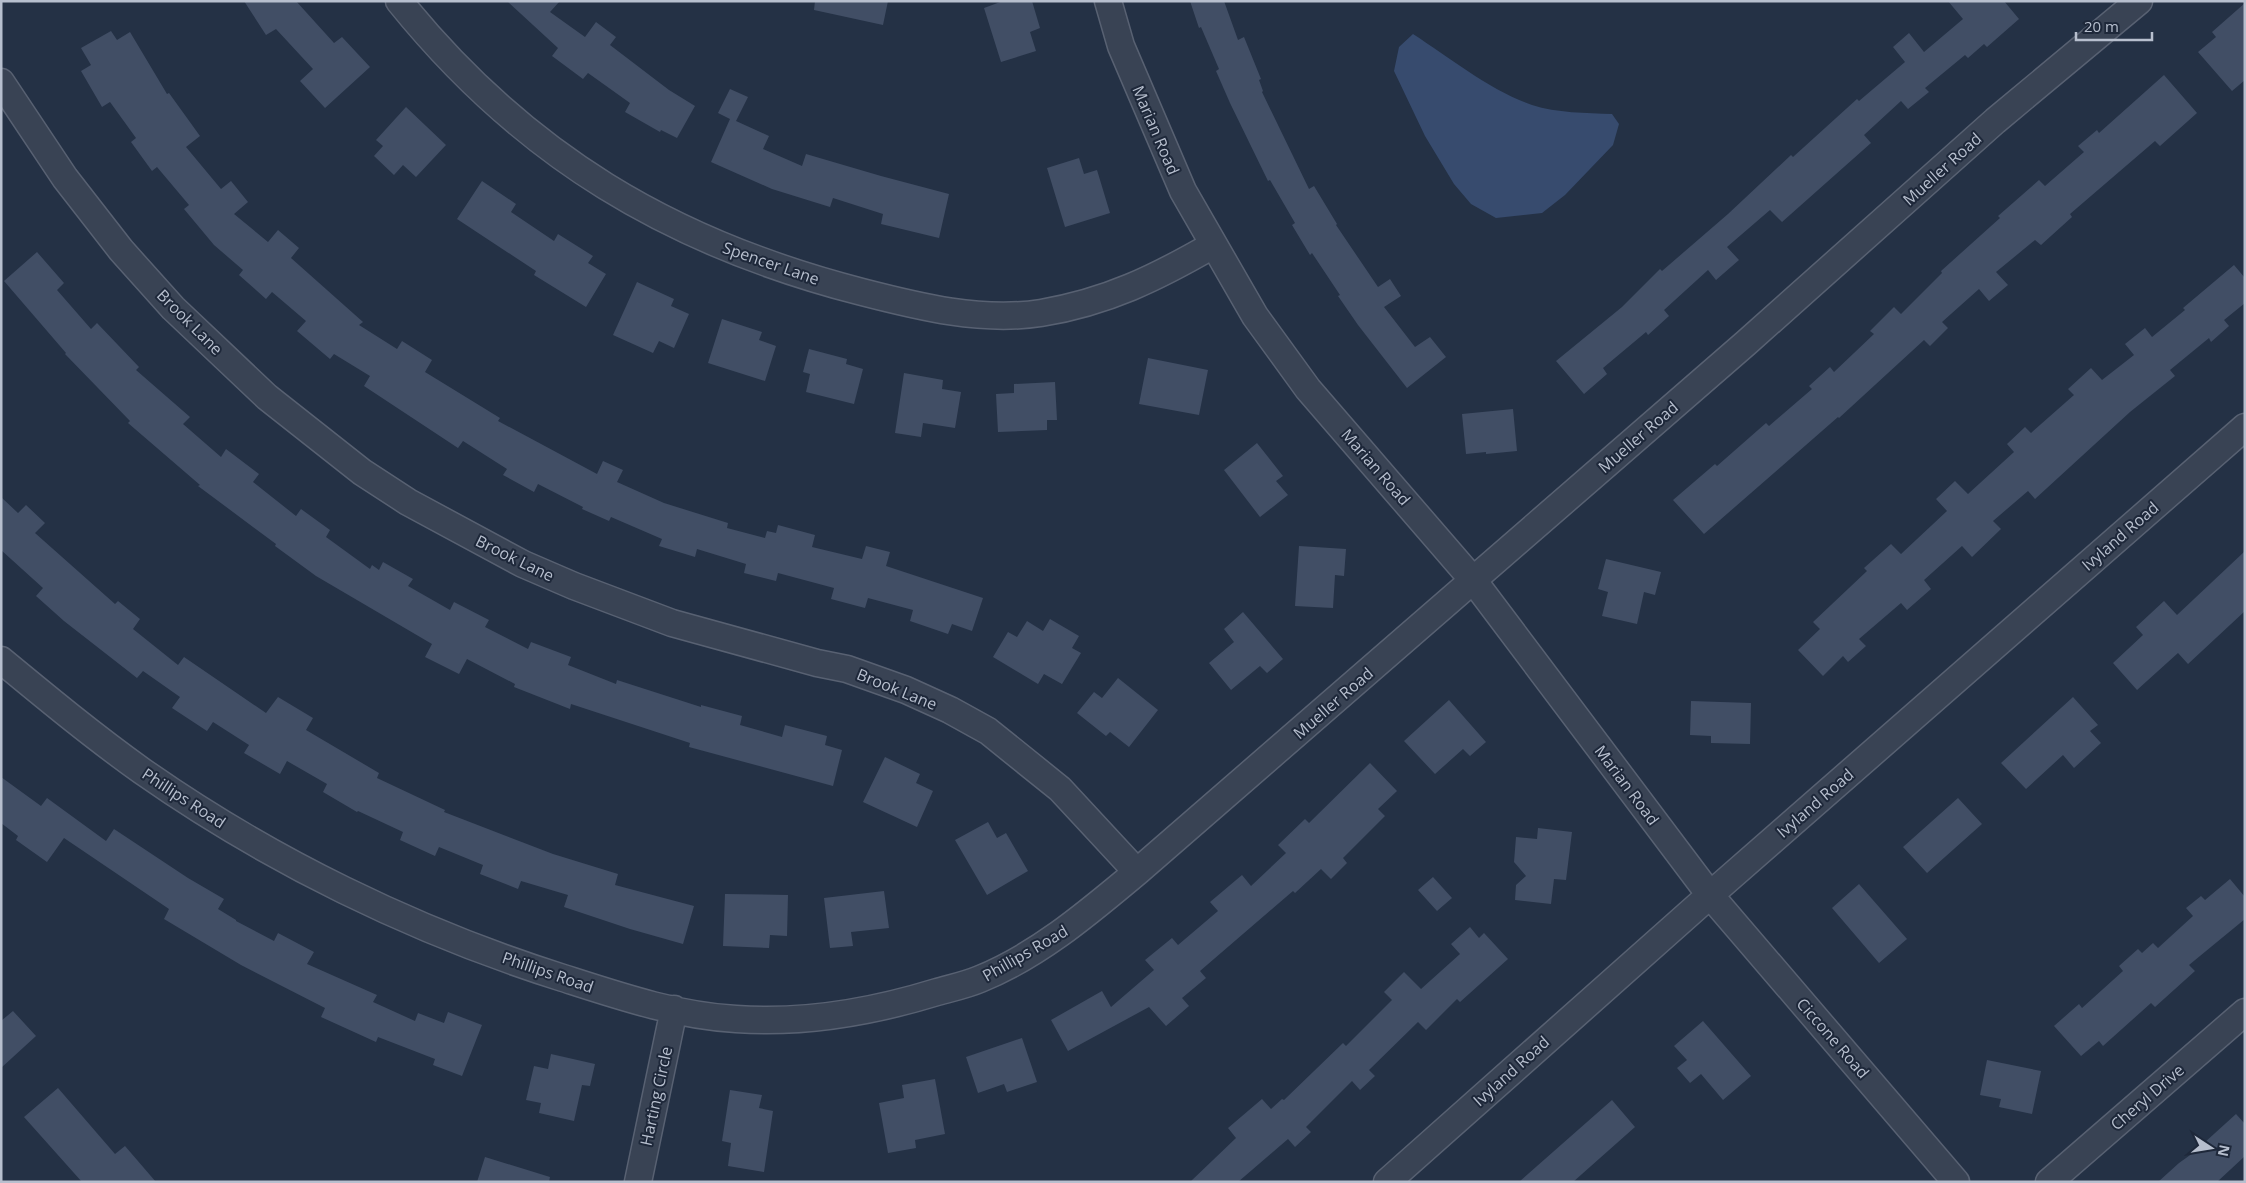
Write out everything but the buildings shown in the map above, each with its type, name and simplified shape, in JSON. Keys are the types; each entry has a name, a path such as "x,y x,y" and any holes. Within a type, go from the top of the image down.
{"street":[{"name":"Spencer Lane","path":"399,1 445,56 488,98 534,136 606,187 658,218 706,240 826,283 943,311 991,316 1039,313 1085,304 1114,295 1169,270 1212,244"},
{"name":"Marian Road","path":"1108,1 1121,46 1154,127 1183,191 1255,316 1308,389 1473,580 1710,895"},
{"name":"Mueller Road","path":"1137,872 1310,724 1761,330 1995,121 2139,1"},
{"name":"Brook Lane","path":"1,82 65,178 121,250 173,308 267,397 362,472 408,502 515,560 574,586 672,623 798,658 846,669 906,690 950,710 988,731 1060,789 1137,872"},
{"name":"Ivyland Road","path":"1387,1182 1710,895 2245,427"},
{"name":"Phillips Road","path":"1,660 141,770 205,813 285,859 367,900 448,936 530,968 674,1010 733,1019 782,1021 849,1014 914,999 980,979 1019,959 1076,923 1137,872"},
{"name":"Ciccone Road","path":"1710,895 1956,1182"},
{"name":"Harting Circle","path":"638,1182 674,1010"},
{"name":"Cheryl Drive","path":"2048,1182 2245,1012"}],"water":[{"path":"1413,34 1486,83 1517,99 1551,110 1612,114 1619,124 1613,145 1565,195 1542,213 1496,218 1471,204 1454,184 1425,136 1394,71 1399,47"}]}
